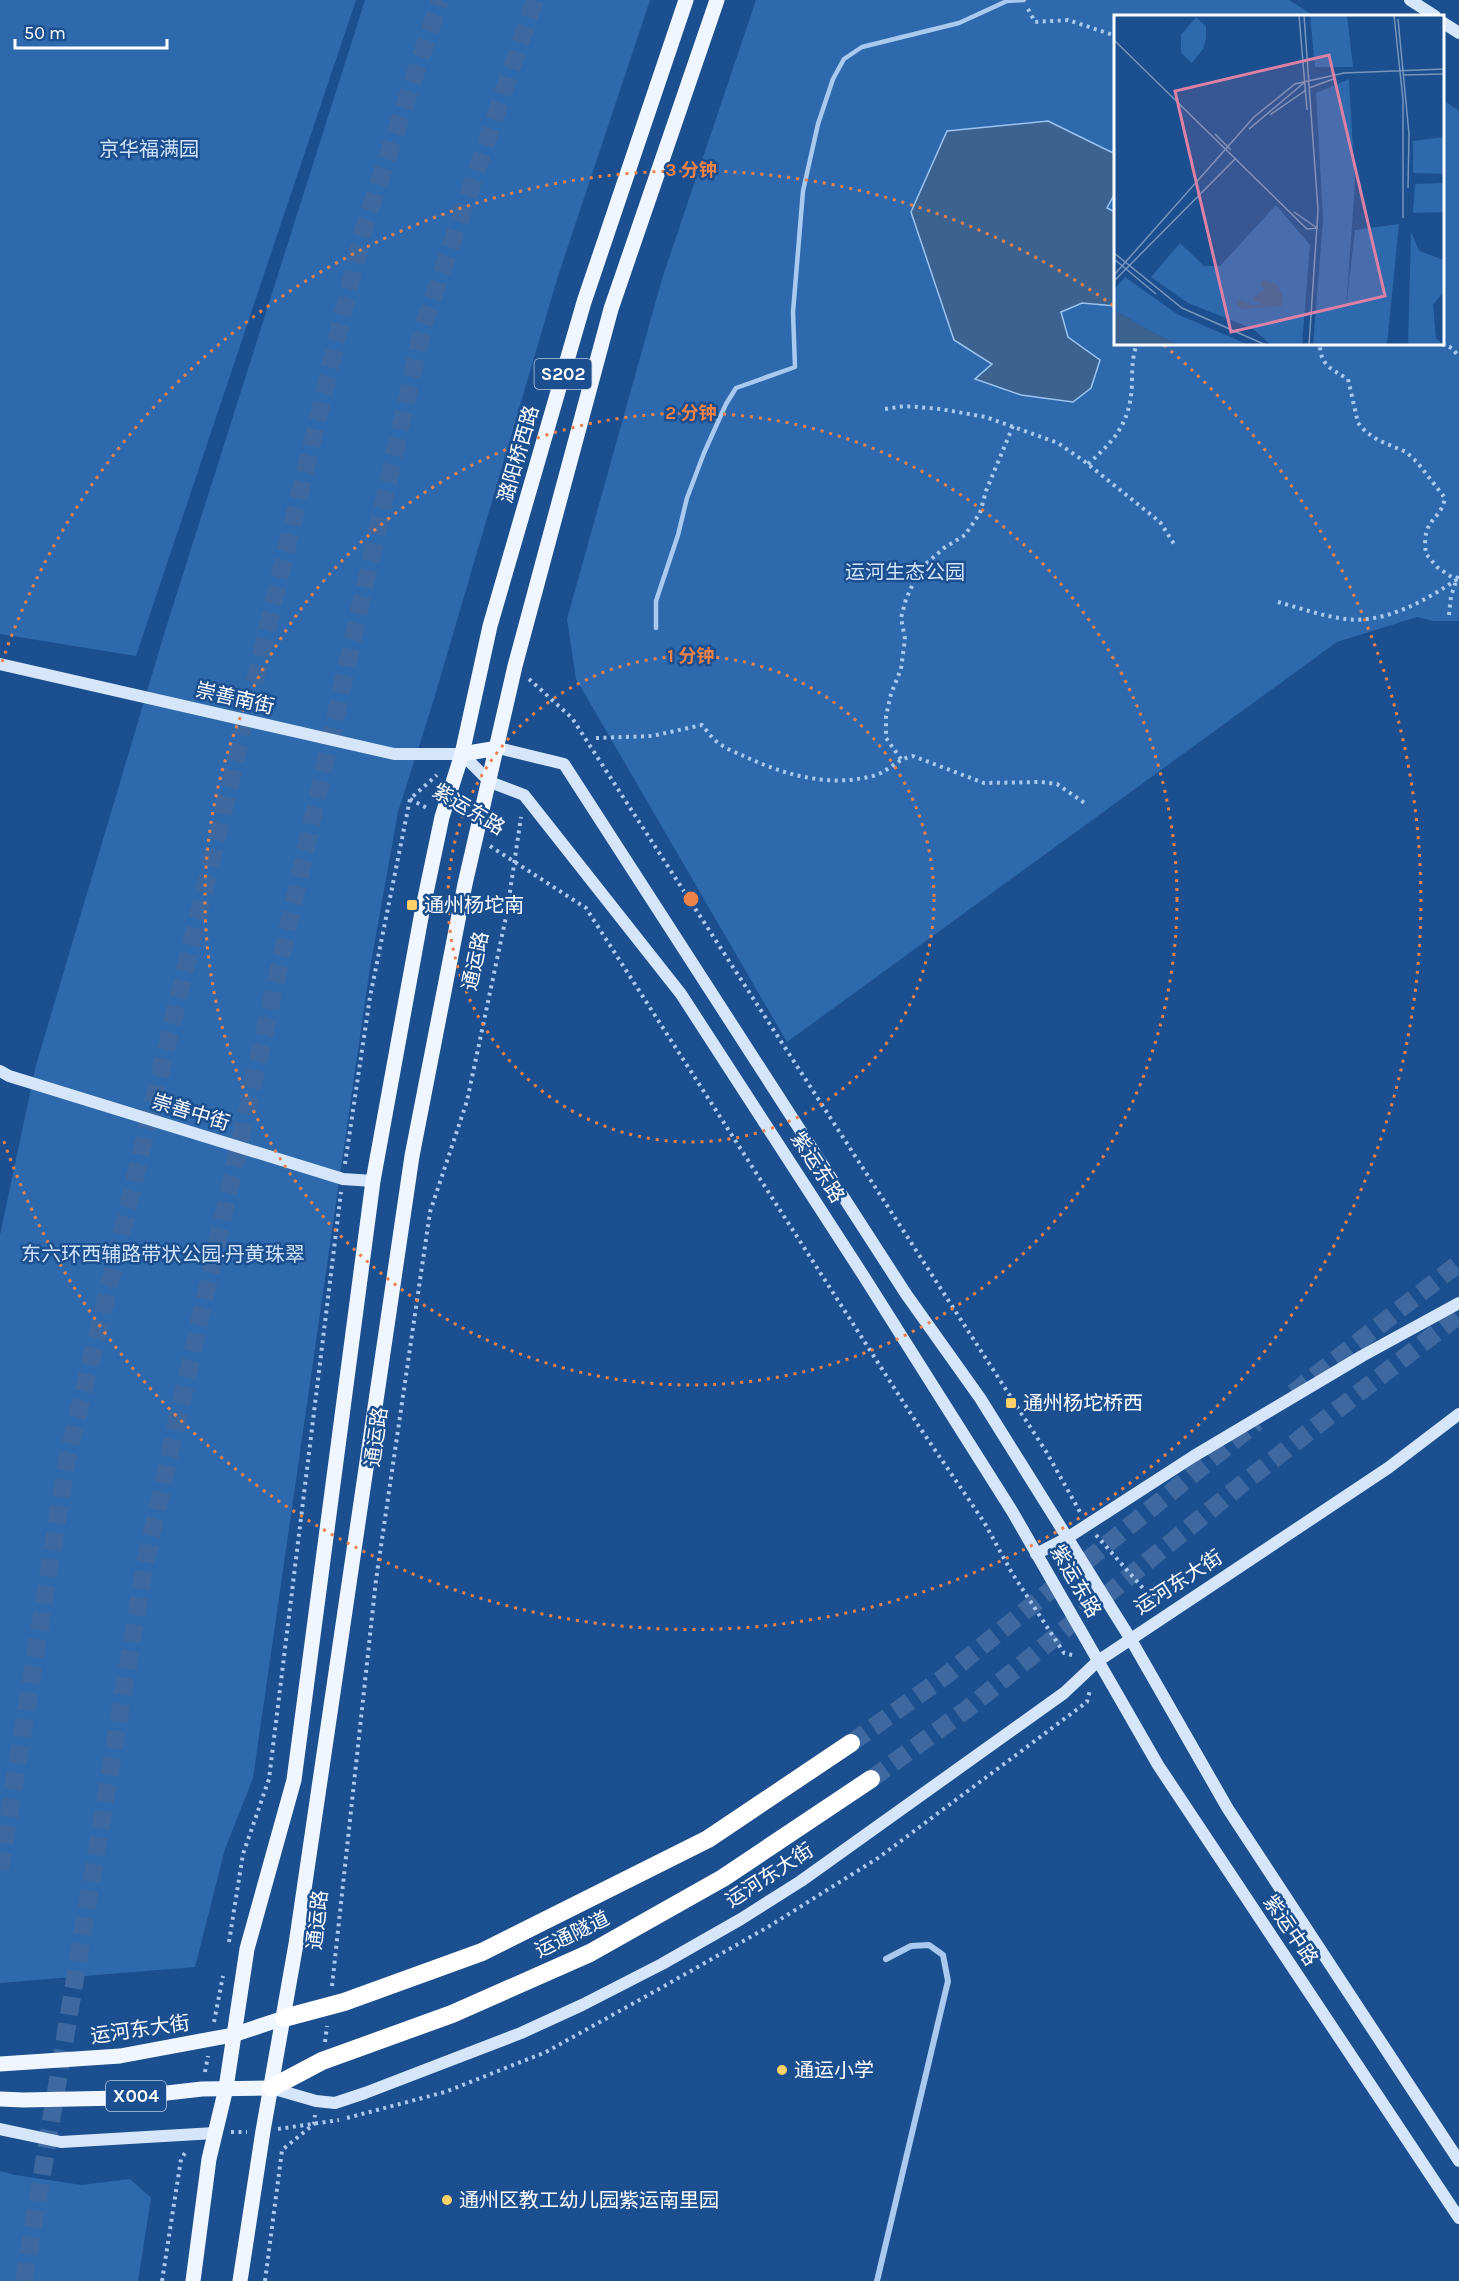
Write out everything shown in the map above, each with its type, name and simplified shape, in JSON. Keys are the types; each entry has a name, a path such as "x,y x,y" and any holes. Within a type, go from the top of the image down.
{"highway":[{"name":"运通隧道","path":"284,2018 330,2006 482,1952 698,1844 850,1743"},
{"name":"运通隧道","path":"271,2088 322,2061 452,2014 590,1953 723,1878 872,1779"}],"main road":[{"name":"潞阳桥西路","path":"462,754 490,626 580,313 686,0"},
{"name":"S202","path":"498,748 515,666 611,309 717,0"},
{"path":"1410,0 1433,15"},
{"path":"1444,23 1459,33"},
{"name":"崇善南街","path":"0,664 394,754 462,754"},
{"name":"紫运东路","path":"462,754 498,748 564,764 906,1294 980,1398 1130,1638"},
{"name":"通运路","path":"240,2281 284,2018 412,1156 476,838 498,748"},
{"name":"紫运东路","path":"462,754 490,782 524,795 681,994 869,1284 1012,1511 1098,1660"},
{"name":"通运路","path":"215,2133 226,2088 247,1949 294,1780 373,1181 422,912 442,817 462,754"},
{"name":"崇善中街","path":"0,1071 9,1076 343,1179 373,1181"},
{"path":"1036,1554 1067,1538 1194,1455 1362,1356 1459,1303"},
{"name":"运河东大街","path":"0,2099 123,2098 202,2089 271,2088 316,2101 335,2103 521,2033 662,1964 741,1919 801,1881 1064,1693 1098,1660 1388,1468 1459,1414"},
{"name":"紫运中路","path":"1130,1638 1228,1809 1459,2161"},
{"name":"紫运中路","path":"1098,1660 1158,1765 1459,2218"},
{"name":"运河东大街","path":"0,2064 120,2056 233,2035 284,2018"},
{"path":"0,2129 61,2142 215,2133 193,2281"}],"street":[{"path":"877,2281 948,1981 943,1955 930,1945 911,1946 886,1959"}],"lane":[{"path":"656,628 656,601 678,535 687,498 726,404 736,388 795,367 793,312 803,191 818,124 832,80 844,59 862,46 959,23 1007,1 1024,1"}],"path":[{"path":"1024,1 1035,22 1068,20 1114,35"},
{"path":"1088,464 1106,448 1129,413 1133,354 1137,345"},
{"path":"1320,345 1320,355 1326,365 1348,379 1358,423 1378,440 1406,452 1417,462 1445,498 1443,507 1431,520 1426,530 1425,548 1426,554 1437,567 1456,580"},
{"path":"1444,345 1452,348 1459,357"},
{"path":"885,409 905,406 986,417 1058,443 1160,522 1176,547"},
{"path":"901,759 886,738 886,716 891,693 901,669 905,639 901,618 906,599 920,569 944,548 965,535 980,513 986,491 1013,426"},
{"path":"1449,615 1459,573"},
{"path":"1278,602 1347,619 1375,618 1423,602 1456,580"},
{"name":"紫运东路","path":"515,666 572,718 1047,1453 1087,1525 1168,1615"},
{"path":"596,738 652,736 702,725 717,742 767,767 810,778 829,781 855,780 879,774 901,759 913,756 984,783 1057,784 1086,804"},
{"path":"228,1945 243,1854 269,1779 343,1179 370,997 410,799 462,754"},
{"name":"通运路","path":"322,2061 330,2006 336,1932 376,1580 430,1212 467,1101 507,912 524,795"},
{"name":"紫运东路","path":"410,799 442,817"},
{"name":"紫运东路","path":"476,838 586,908 918,1425 984,1522 1012,1572 1064,1653 1098,1660"},
{"path":"202,2089 225,1968"},
{"path":"265,2281 282,2150 314,2124 316,2101"},
{"path":"162,2281 181,2160 199,2134"}],"green space":[{"name":"京华福满园","path":"0,0 356,0 136,656 0,634"},
{"name":"东六环西辅路带状公园·丹黄珠翠","path":"365,0 650,0 558,276 434,699 398,812 369,974 253,1778 225,1849 195,1967 0,1983 0,1235 36,1065 165,631"},
{"name":"运河生态公园","path":"756,0 1289,0 1312,15 1114,15 1114,345 1444,345 1444,101 1459,111 1459,621 1433,621 1417,617 1337,642 787,1042 576,679 567,619 662,279"},
{"path":"0,2171 82,2185 130,2179 151,2198 138,2281 0,2281"}],"shaded area":[{"path":"1048,121 1114,152 1114,195 1107,208 1114,212 1114,306 1082,303 1061,312 1068,337 1100,360 1091,388 1073,402 1021,395 975,379 992,364 954,340 911,212 947,131"}],"tunnel":[{"path":"0,1870 67,1460 364,227 440,0"},
{"path":"24,2281 145,1564 423,327 535,0"},
{"path":"1293,1393 1459,1263"},
{"path":"871,1779 966,1710 1247,1480 1459,1315"},
{"path":"851,1743 944,1677 1257,1422"}],"place":[{"name":"通州杨坨南","path":"412,905"},
{"name":"通州杨坨桥西","path":"1011,1403"},
{"name":"通运小学","path":"782,2070"},
{"name":"通州区教工幼儿园紫运南里园","path":"447,2200"}]}
